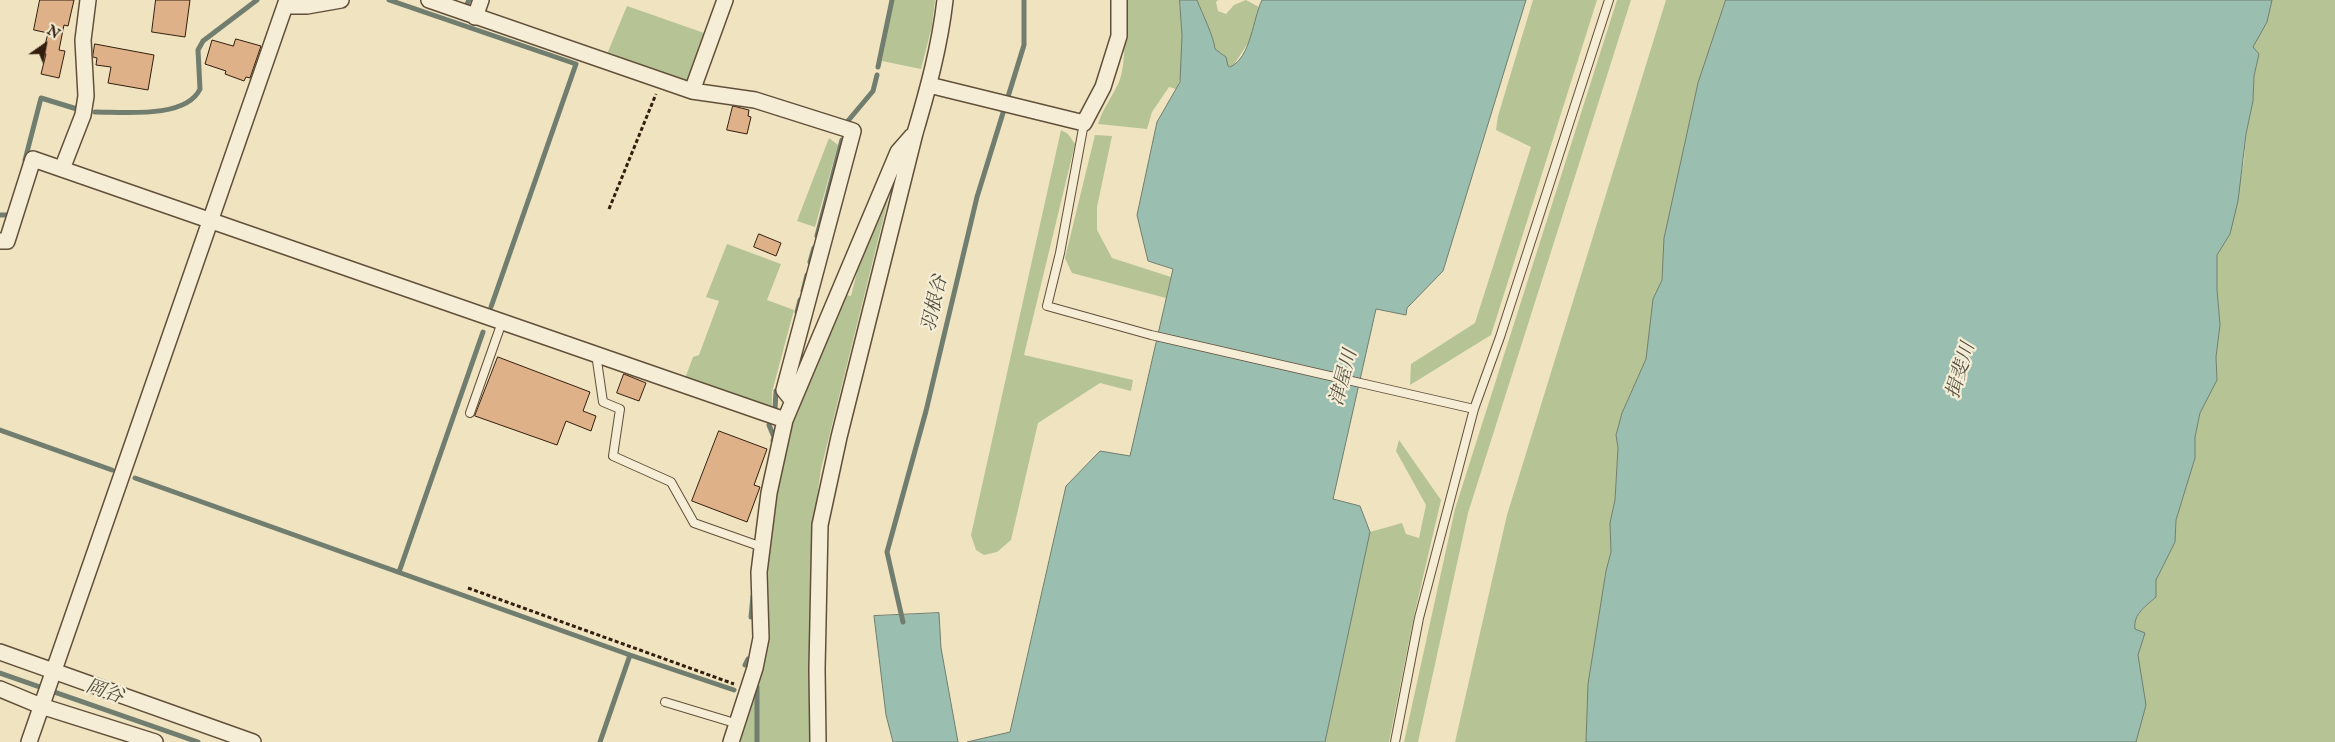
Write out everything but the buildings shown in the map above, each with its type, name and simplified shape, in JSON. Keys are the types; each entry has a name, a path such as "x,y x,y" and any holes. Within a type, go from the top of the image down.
{"street":[{"path":"62,169 83,115 86,96 83,40 88,0"},
{"path":"29,742 286,3 307,6 341,0"},
{"path":"428,0 692,91 755,100 853,132 784,390 792,400"},
{"path":"475,16 481,0"},
{"path":"692,91 725,0"},
{"path":"818,742 817,669 820,526 839,437 914,133 929,85 942,26 945,0"},
{"path":"929,85 1084,123 1103,87 1119,36 1119,0"},
{"path":"731,742 748,690 761,638 759,572 769,493 785,420 898,152 914,133"},
{"path":"0,240 7,241 33,159 785,420"},
{"path":"0,652 53,674 253,742"},
{"path":"0,689 43,701 155,742"}],"lane":[{"path":"1395,742 1419,618 1474,409 1500,337 1609,0"},
{"path":"1084,123 1060,253 1047,306 1151,335 1474,409"},
{"path":"470,413 502,322"},
{"path":"596,354 603,402 620,409 613,456 671,482 694,523 762,547"},
{"path":"665,702 738,724"}],"path":[{"path":"609,209 662,81"},
{"path":"468,588 748,690"}],"green space":[{"path":"894,0 935,0 932,26 921,69 882,61"},
{"path":"1124,0 1180,0 1183,58 1180,80 1176,89 1169,87 1152,112 1147,129 1098,124 1122,74"},
{"path":"1197,0 1218,0 1216,2 1218,11 1226,14 1234,5 1246,0 1259,7 1250,40 1233,66 1228,66 1224,55 1215,49"},
{"path":"1533,0 1597,0 1491,335 1410,385 1411,364 1475,323 1531,147 1496,130 1498,116"},
{"path":"1617,0 1631,0 1468,513 1418,742 1404,742 1455,509"},
{"path":"1666,0 1726,0 1698,83 1664,238 1662,280 1653,299 1646,359 1622,413 1616,435 1618,448 1615,500 1610,523 1611,552 1606,571 1588,684 1586,742 1455,742 1507,515"},
{"path":"2272,0 2335,0 2335,742 2136,742 2138,731 2138,655 2144,633 2134,629 2136,619 2141,611 2156,597 2156,580 2175,542 2176,520 2195,458 2195,437 2200,413 2217,380 2216,357 2220,325 2217,255 2230,234 2244,161 2246,134 2253,101 2254,76 2259,54 2252,47 2267,22"},
{"path":"627,6 707,34 687,83 607,54"},
{"path":"1061,130 1068,134 1075,144 1024,355 1133,380 1131,391 1100,383 1038,423 1011,540 997,552 984,555 976,550 971,535"},
{"path":"1095,135 1112,136 1097,207 1097,230 1112,258 1171,277 1166,298 1072,273 1065,258"},
{"path":"829,138 838,145 815,227 797,221"},
{"path":"897,164 821,469 813,526 811,742 736,742 769,642 768,560 776,492 792,421 842,294 851,296 862,252"},
{"path":"727,244 781,264 767,300 794,310 772,392 772,408 684,381 693,357 699,355 719,301 706,297"},
{"path":"1399,440 1441,500 1414,616 1389,742 1325,742 1370,532 1402,523 1406,534 1419,538 1426,505 1396,451"}],"water":[{"name":"津屋川","path":"1180,0 1197,0 1215,49 1226,57 1230,67 1243,55 1247,47 1262,0 1526,0 1443,271 1407,308 1406,315 1376,309 1333,499 1360,506 1370,532 1325,742 967,742 1010,732 1066,486 1100,451 1130,456 1173,269 1148,261 1137,215 1157,122 1180,82 1182,36"},
{"name":"揖斐川","path":"1726,0 2272,0 2267,22 2253,47 2259,54 2254,76 2253,101 2246,134 2238,201 2230,234 2217,255 2220,325 2216,357 2217,380 2200,413 2195,437 2195,458 2176,520 2175,542 2156,580 2156,597 2141,611 2135,624 2135,629 2145,633 2138,655 2146,705 2136,742 1586,742 1588,684 1606,571 1611,552 1610,523 1615,500 1618,448 1616,435 1622,413 1646,359 1653,299 1662,280 1664,238 1698,83"},
{"path":"939,613 941,648 958,742 893,742 886,715 874,616"}],"waterway":[{"path":"95,112 153,112 182,105 193,99 200,89 198,50 203,41 257,0"},
{"path":"389,0 576,64 491,307"},
{"path":"467,4 469,0"},
{"path":"878,67 892,0"},
{"name":"羽根谷","path":"903,622 887,552 926,411 977,197 1024,45 1024,0"},
{"path":"847,122 873,91 877,75"},
{"path":"25,160 41,98 77,109"},
{"path":"817,236 842,140"},
{"path":"0,215 12,215"},
{"path":"810,262 814,248"},
{"path":"803,291 807,275"},
{"path":"797,312 800,300"},
{"path":"399,572 483,332"},
{"path":"775,409 776,391"},
{"path":"769,425 774,437 773,441"},
{"path":"0,430 112,470"},
{"path":"135,478 630,655 600,742"},
{"path":"751,617 753,596"},
{"path":"630,655 734,690"},
{"path":"745,665 748,659"},
{"name":"岡谷","path":"0,673 198,742"},
{"path":"757,687 757,742"}]}
